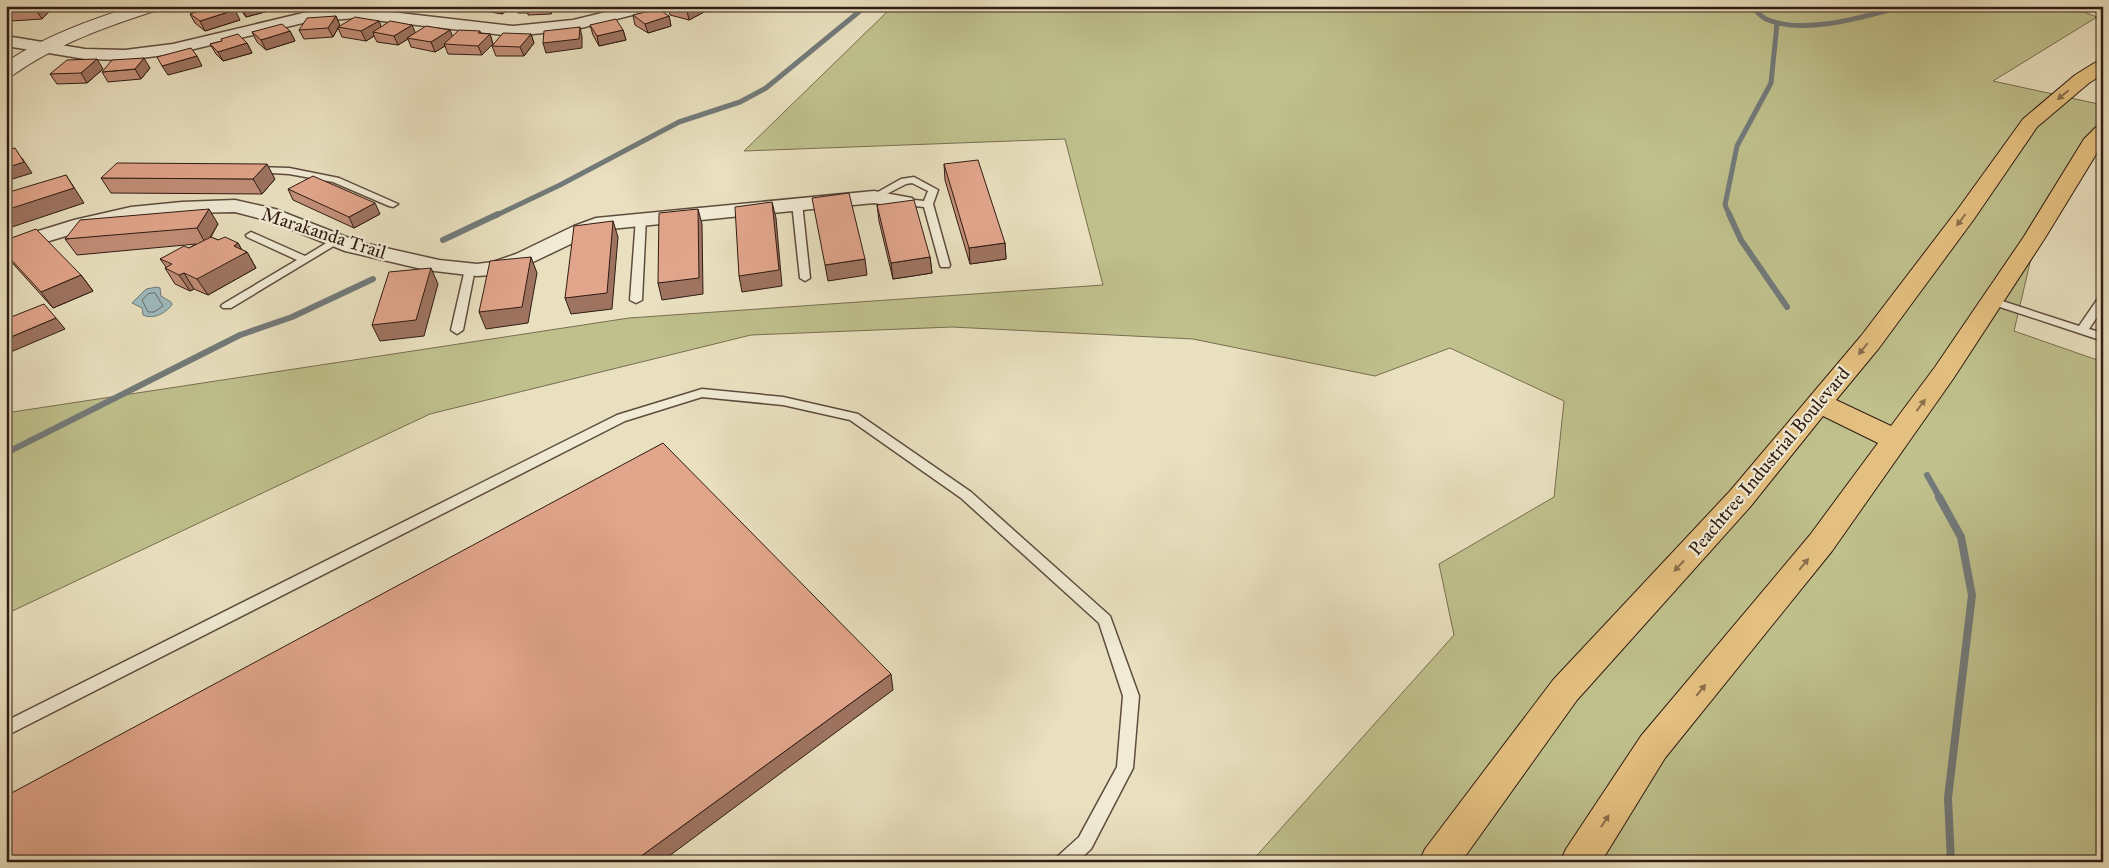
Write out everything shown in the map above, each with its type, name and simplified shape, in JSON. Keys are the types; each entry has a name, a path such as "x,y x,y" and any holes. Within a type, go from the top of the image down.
{"main road":[{"name":"Peachtree Industrial Boulevard","path":"1438,862 1565,690 1740,499 1870,342 1966,214 2030,123 2082,79 2103,66"},
{"path":"1579,862 1653,747 1821,543 1944,373 2034,238 2091,143 2103,131"},
{"path":"1819,403 1895,440"}],"street":[{"path":"6,71 44,49 152,6"},
{"path":"6,41 44,49 84,54 117,55 173,49 306,11 420,18 513,30 573,26 651,6"},
{"name":"Marakanda Trail","path":"6,248 88,221 134,212 194,206 242,207 285,220 337,241 398,258 478,270 503,265 535,254 574,232 596,224 642,218 874,197 905,202"}],"lane":[{"path":"241,170 289,171 336,180 393,204"},
{"path":"874,197 904,181 914,180 933,190 928,204 945,265"},
{"path":"905,202 928,204"},
{"path":"797,203 804,278"},
{"path":"636,300 642,218"},
{"path":"251,235 306,260"},
{"path":"227,306 337,241"},
{"path":"457,330 470,269"},
{"path":"2082,330 2103,299"},
{"path":"1992,301 2103,337"},
{"path":"6,729 621,418 702,393 783,401 854,417 966,495 1105,620 1131,696 1124,768 1085,843 1064,862"}],"green space":[{"path":"893,6 2068,6 2097,17 1993,81 2103,105 2103,122 2032,254 2014,331 2103,362 2103,862 1251,862 1454,635 1439,564 1554,497 1564,401 1450,348 1375,376 1193,339 952,327 751,335 430,414 6,614 6,413 629,318 1103,285 1065,139 744,151"}],"water":[{"path":"160,288 161,296 171,302 172,305 159,315 151,317 143,315 142,308 132,303 146,289"}],"building":[{"path":"11,6 40,6 36,10 6,12"},
{"path":"214,6 230,6 235,10 200,21 190,14"},
{"path":"671,6 696,6 687,11"},
{"path":"658,9 669,16 645,24 633,15"},
{"path":"336,16 328,28 299,30 307,18"},
{"path":"355,17 379,21 361,31 338,27"},
{"path":"616,19 623,30 597,36 590,25"},
{"path":"390,21 412,25 394,36 373,32"},
{"path":"282,24 290,31 261,40 252,32"},
{"path":"426,26 450,30 431,42 407,38"},
{"path":"580,27 579,39 543,43 544,31"},
{"path":"459,30 480,31 478,33 490,34 478,46 444,44"},
{"path":"503,33 531,34 520,47 492,46"},
{"path":"238,34 247,43 218,52 210,44 222,41 221,39"},
{"path":"191,48 197,56 162,66 157,57"},
{"path":"144,58 135,69 102,72 112,60"},
{"path":"97,59 81,73 50,74 67,60"},
{"path":"15,148 24,162 6,168 6,150"},
{"path":"978,160 1005,243 969,248 944,164"},
{"path":"117,163 267,164 253,179 101,178"},
{"path":"66,175 74,188 6,210 6,193"},
{"path":"313,176 375,203 349,217 288,189"},
{"path":"849,193 865,259 825,265 812,198"},
{"path":"914,200 930,257 891,263 877,205"},
{"path":"772,202 779,270 739,276 735,207"},
{"path":"209,209 197,228 65,239 80,220"},
{"path":"698,209 699,278 658,283 659,213"},
{"path":"613,221 607,293 565,298 574,226"},
{"path":"36,229 81,275 41,292 6,254 6,240"},
{"path":"211,237 218,240 225,237 238,243 234,246 247,252 197,279 184,273 179,275 165,268 172,264 160,259 184,246 189,248"},
{"path":"531,257 522,307 479,312 490,261"},
{"path":"431,268 416,320 372,325 389,272"},
{"path":"44,304 56,318 6,339 6,319"},
{"path":"663,443 891,674 633,862 6,862 6,796"}],"waterway":[{"path":"495,216 560,185 679,122 740,102 766,88 866,6"},
{"path":"1752,6 1766,19 1781,24 1798,26 1835,23 1904,6"},
{"path":"1730,216 1725,205 1737,146 1771,83 1777,24"},
{"path":"443,240 498,214"},
{"path":"1729,214 1741,240 1787,307"},
{"path":"6,453 240,335 292,317 373,279"},
{"path":"1927,475 1940,498"},
{"path":"1939,497 1961,537 1972,595 1948,798 1951,862"}]}
